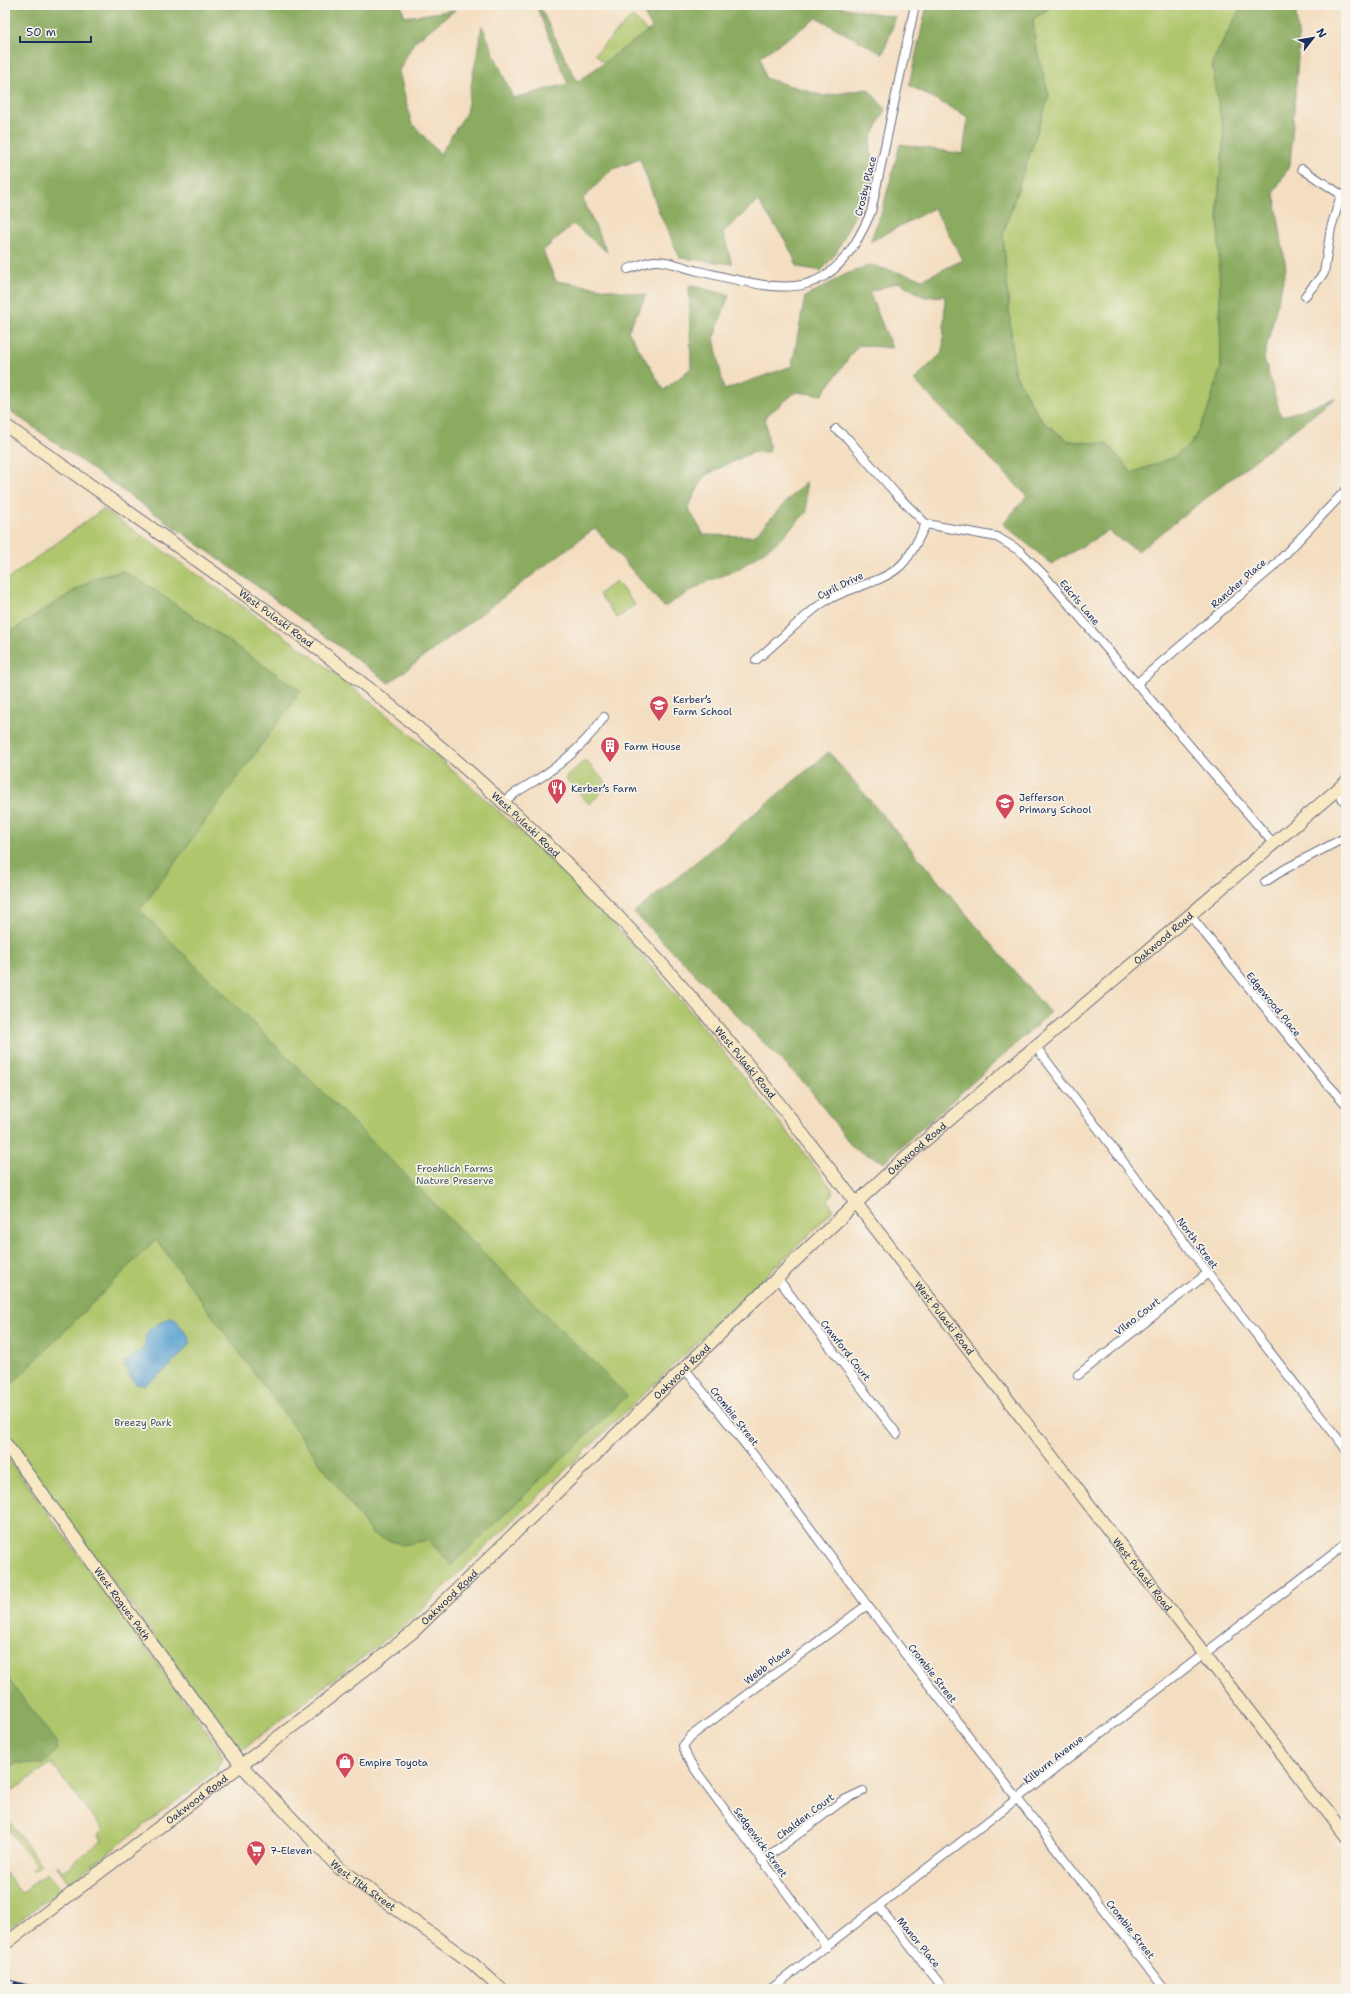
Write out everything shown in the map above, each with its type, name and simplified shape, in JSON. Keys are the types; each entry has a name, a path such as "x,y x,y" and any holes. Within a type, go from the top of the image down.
{"main road":[{"name":"West Pulaski Road","path":"5,426 289,627 346,670 452,757 504,803 607,903 695,1001 856,1202 1346,1836"},
{"name":"Oakwood Road","path":"5,1944 240,1764 342,1689 413,1632 856,1202 901,1161 1036,1047 1189,914 1346,782"},
{"name":"West Rogues Path","path":"5,1443 240,1764"},
{"name":"West 11th Street","path":"240,1764 339,1868 472,1963 501,1989"}],"street":[{"name":"Crosby Place","path":"628,269 656,261 753,284 781,288 805,285 824,278 846,255 861,235 871,212 915,5"},
{"path":"1302,169 1344,196 1331,228 1324,273 1305,296"},
{"path":"836,429 848,439 897,495 926,524"},
{"name":"Rancher Place","path":"1136,684 1272,568 1346,490"},
{"name":"Cyril Drive","path":"756,660 822,604 861,584 879,579 898,567 911,552 926,524"},
{"name":"Edcris Lane","path":"926,524 970,534 997,537 1020,551 1043,574 1273,843"},
{"path":"504,803 513,793 547,773 582,745 592,735 604,717"},
{"path":"1336,791 1346,803"},
{"path":"1264,882 1346,836"},
{"name":"Edgewood Place","path":"1189,914 1324,1080 1346,1104"},
{"name":"North Street","path":"1036,1047 1208,1273 1346,1449"},
{"name":"Vilno Court","path":"1078,1375 1208,1273"},
{"name":"Crawford Court","path":"778,1278 897,1434"},
{"name":"Crombie Street","path":"685,1369 784,1493 867,1604 1165,1989"},
{"name":"Kilburn Avenue","path":"772,1989 1346,1544"},
{"name":"Webb Place","path":"683,1746 691,1736 867,1604"},
{"name":"Sedgewick Street","path":"683,1746 688,1759 827,1947"},
{"name":"Chalden Court","path":"762,1861 842,1801 863,1791"},
{"name":"Manor Place","path":"879,1907 944,1989"}],"green space":[{"path":"5,5 401,5 405,17 455,10 414,42 399,71 411,122 440,154 466,113 482,26 513,98 568,84 536,5 539,5 577,82 652,28 639,5 828,5 896,17 883,54 817,18 761,56 765,78 824,96 868,89 885,109 870,142 875,174 836,253 821,271 798,267 785,240 758,201 723,232 732,264 680,258 659,212 640,159 611,170 583,199 607,252 573,224 543,251 556,281 646,295 628,331 664,390 691,368 689,285 729,295 714,337 724,390 792,366 805,297 844,275 870,265 923,279 963,260 934,208 870,242 882,211 900,144 963,154 968,117 909,85 927,5 1054,5 1033,19 1035,43 1049,96 1003,234 1014,372 1040,419 1068,441 1107,444 1132,473 1172,458 1191,444 1207,413 1221,367 1218,200 1224,137 1212,63 1242,5 1295,5 1299,43 1290,165 1274,192 1286,268 1264,358 1281,417 1335,398 1138,551 1108,531 1052,564 1003,524 1027,496 914,380 943,352 945,296 924,297 899,282 869,292 892,348 858,345 822,395 796,392 765,417 770,452 753,452 704,476 688,508 704,535 754,536 806,481 807,512 777,542 737,570 704,583 664,607 595,528 389,683 250,581 5,407"},
{"path":"1054,5 1242,5 1212,63 1224,137 1218,200 1221,367 1207,413 1191,445 1172,458 1132,473 1107,444 1068,441 1040,419 1014,372 1003,234 1049,96 1035,43 1033,19"},
{"path":"632,16 653,37 615,74 595,54"},
{"name":"Froehlich Farms Nature Preserve","path":"103,509 326,667 408,732 507,818 592,901 629,940 733,1063 832,1189 833,1194 828,1199 833,1210 826,1218 406,1624 239,1752 5,1435 5,581"},
{"path":"123,571 150,587 301,691 140,910 627,1396 452,1565 428,1540 403,1545 373,1535 156,1239 13,1383 5,1372 5,635 94,578"},
{"path":"616,581 635,605 617,618 599,594"},
{"path":"829,752 1050,1013 884,1162 854,1149 809,1088 634,913"},
{"path":"585,760 609,786 589,804 565,778"},
{"path":"5,1454 218,1747 223,1758 217,1768 218,1769 69,1883 56,1865 63,1871 101,1841 98,1835 103,1830 51,1763 5,1796"},
{"path":"5,1675 56,1742 57,1750 43,1764 17,1763 5,1771"},
{"path":"5,1815 40,1863 40,1866 33,1871 32,1869 36,1865 5,1825"},
{"path":"5,1872 21,1893 47,1873 59,1888 59,1891 5,1931"}],"water":[{"path":"170,1318 176,1320 189,1337 190,1343 175,1361 163,1372 144,1385 136,1384 125,1368 125,1362 144,1348 146,1335 150,1330 156,1325"}],"railway":[{"path":"5,1981 37,1989"},
{"path":"5,1987 12,1989"}],"place":[{"name":"Kerber’s Farm School","path":"659,722"},
{"name":"Farm House","path":"610,763"},
{"name":"Kerber’s Farm","path":"557,805"},
{"name":"Jefferson Primary School","path":"1005,820"},
{"name":"Empire Toyota","path":"345,1779"},
{"name":"7-Eleven","path":"256,1867"}],"park label":[{"name":"Breezy Park","path":"143,1422"}]}
